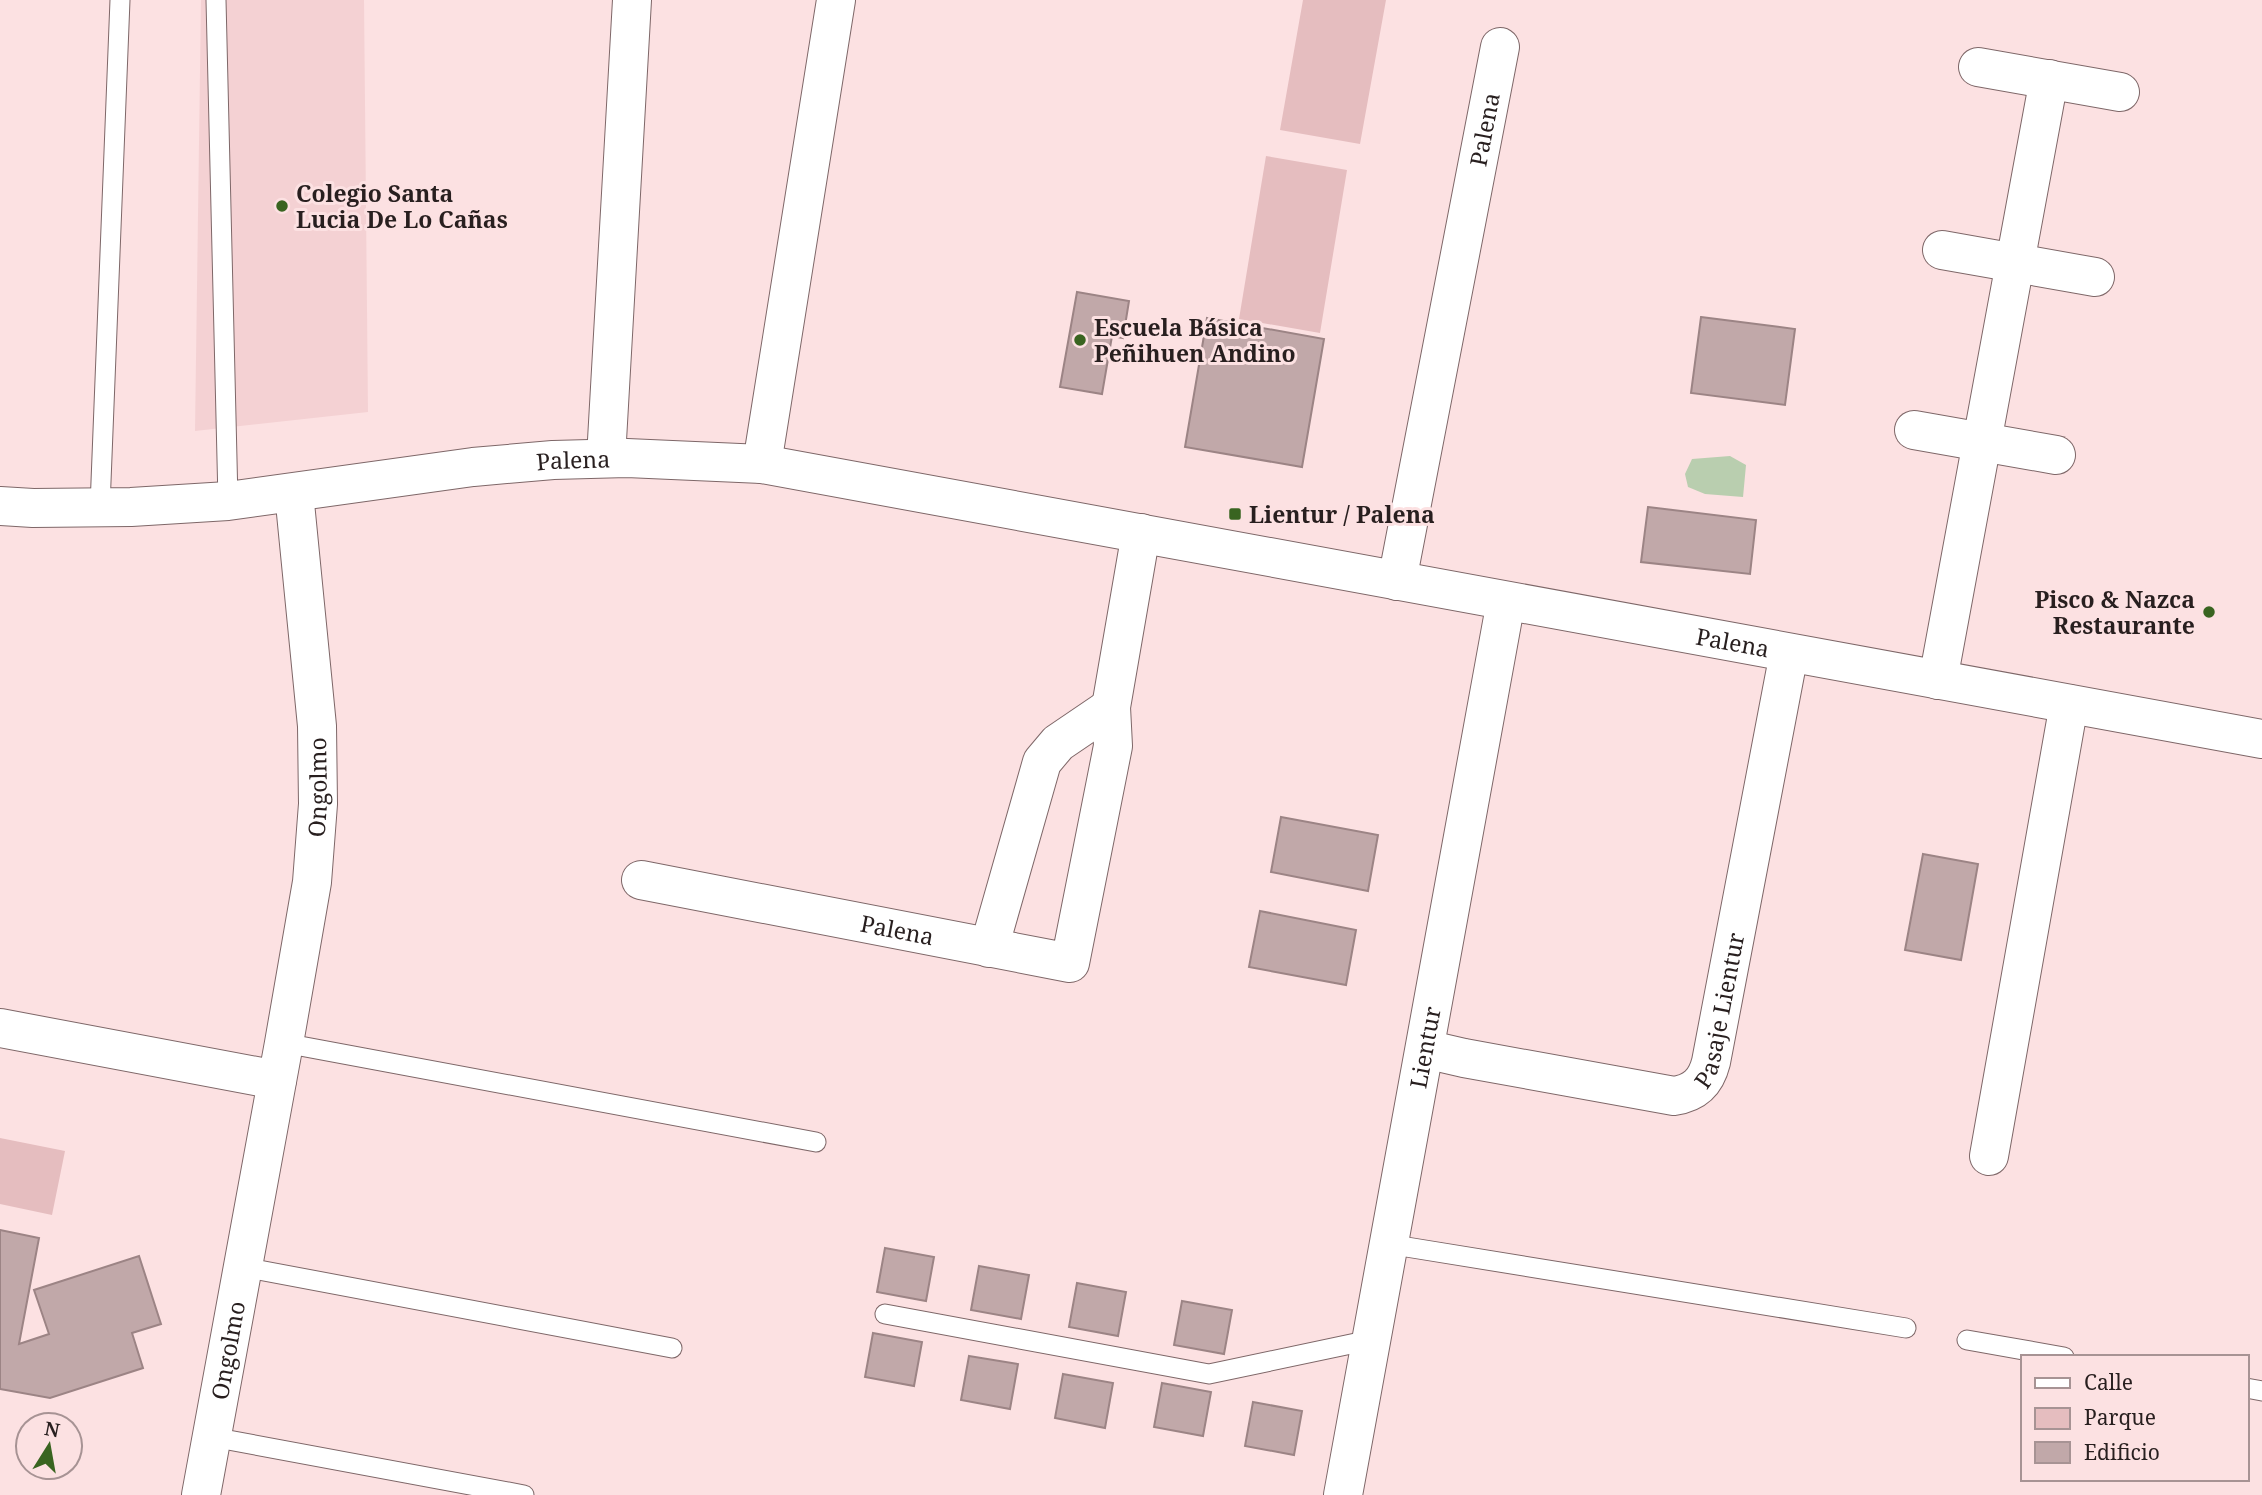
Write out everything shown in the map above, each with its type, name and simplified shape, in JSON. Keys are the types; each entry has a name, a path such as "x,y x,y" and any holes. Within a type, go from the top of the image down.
{"street":[{"path":"606,458 632,0"},
{"path":"762,464 836,0"},
{"name":"Palena","path":"1397,581 1500,47"},
{"path":"1978,67 2120,92"},
{"path":"1938,680 2049,79"},
{"path":"1942,250 2095,277"},
{"path":"1914,430 2056,455"},
{"name":"Palena","path":"0,506 100,507 228,501 473,467 553,460 689,459 762,464 2262,739"},
{"name":"Ongolmo","path":"201,1495 306,922 318,804 317,726 294,493"},
{"name":"Palena","path":"641,880 1070,963 1114,746 1111,707 1141,533"},
{"name":"Lientur","path":"1343,1495 1506,601"},
{"name":"Pasaje Lientur","path":"1425,1049 1674,1096 1685,1094 1703,1083 1712,1062 1789,653"},
{"path":"1989,1156 2069,704"},
{"path":"989,948 1042,762 1058,743 1111,707"},
{"path":"0,1028 277,1080"}],"lane":[{"path":"100,507 120,0"},
{"path":"216,0 228,501"},
{"path":"284,1043 816,1142"},
{"path":"1388,1244 1906,1328"},
{"path":"243,1267 672,1348"},
{"path":"885,1314 1209,1374 1370,1340"},
{"path":"1967,1340 2053,1355"},
{"path":"212,1437 524,1495"}],"shaded area":[{"name":"Colegio Santa Lucia De Lo Cañas","path":"201,0 364,0 368,412 195,431"},
{"path":"1730,456 1746,465 1743,497 1705,494 1688,487 1685,474 1692,459"}],"green space":[{"path":"1303,0 1386,0 1360,144 1280,130"},
{"path":"1266,156 1347,170 1320,333 1239,319"},
{"path":"0,1138 65,1151 52,1215 0,1204"}],"building":[{"path":"1077,292 1129,301 1123,338 1112,336 1102,394 1060,387"},
{"path":"1701,317 1795,329 1785,405 1691,393"},
{"path":"1207,318 1324,339 1302,467 1185,447"},
{"path":"1648,507 1756,520 1750,574 1641,562"},
{"path":"1281,817 1378,835 1368,891 1271,872"},
{"path":"1923,854 1978,864 1961,960 1905,950"},
{"path":"1260,911 1356,930 1346,985 1249,967"},
{"path":"0,1230 39,1238 19,1344 49,1334 34,1290 139,1256 161,1324 132,1333 143,1368 50,1398 0,1389"},
{"path":"885,1248 934,1257 926,1301 877,1292"},
{"path":"979,1266 1029,1275 1021,1319 971,1310"},
{"path":"1077,1283 1126,1292 1118,1336 1069,1327"},
{"path":"1182,1301 1232,1310 1224,1354 1174,1345"},
{"path":"873,1333 922,1342 914,1386 865,1377"},
{"path":"969,1356 1018,1364 1010,1409 961,1400"},
{"path":"1063,1374 1113,1383 1105,1428 1055,1418"},
{"path":"1162,1383 1211,1392 1203,1436 1154,1427"},
{"path":"1253,1402 1302,1411 1294,1455 1245,1446"}],"place":[{"name":"Colegio Santa Lucia De Lo Cañas","path":"282,206"},
{"name":"Escuela Básica Peñihuen Andino","path":"1080,340"},
{"name":"Lientur / Palena","path":"1235,514"},
{"name":"Pisco & Nazca Restaurante","path":"2209,612"}]}
